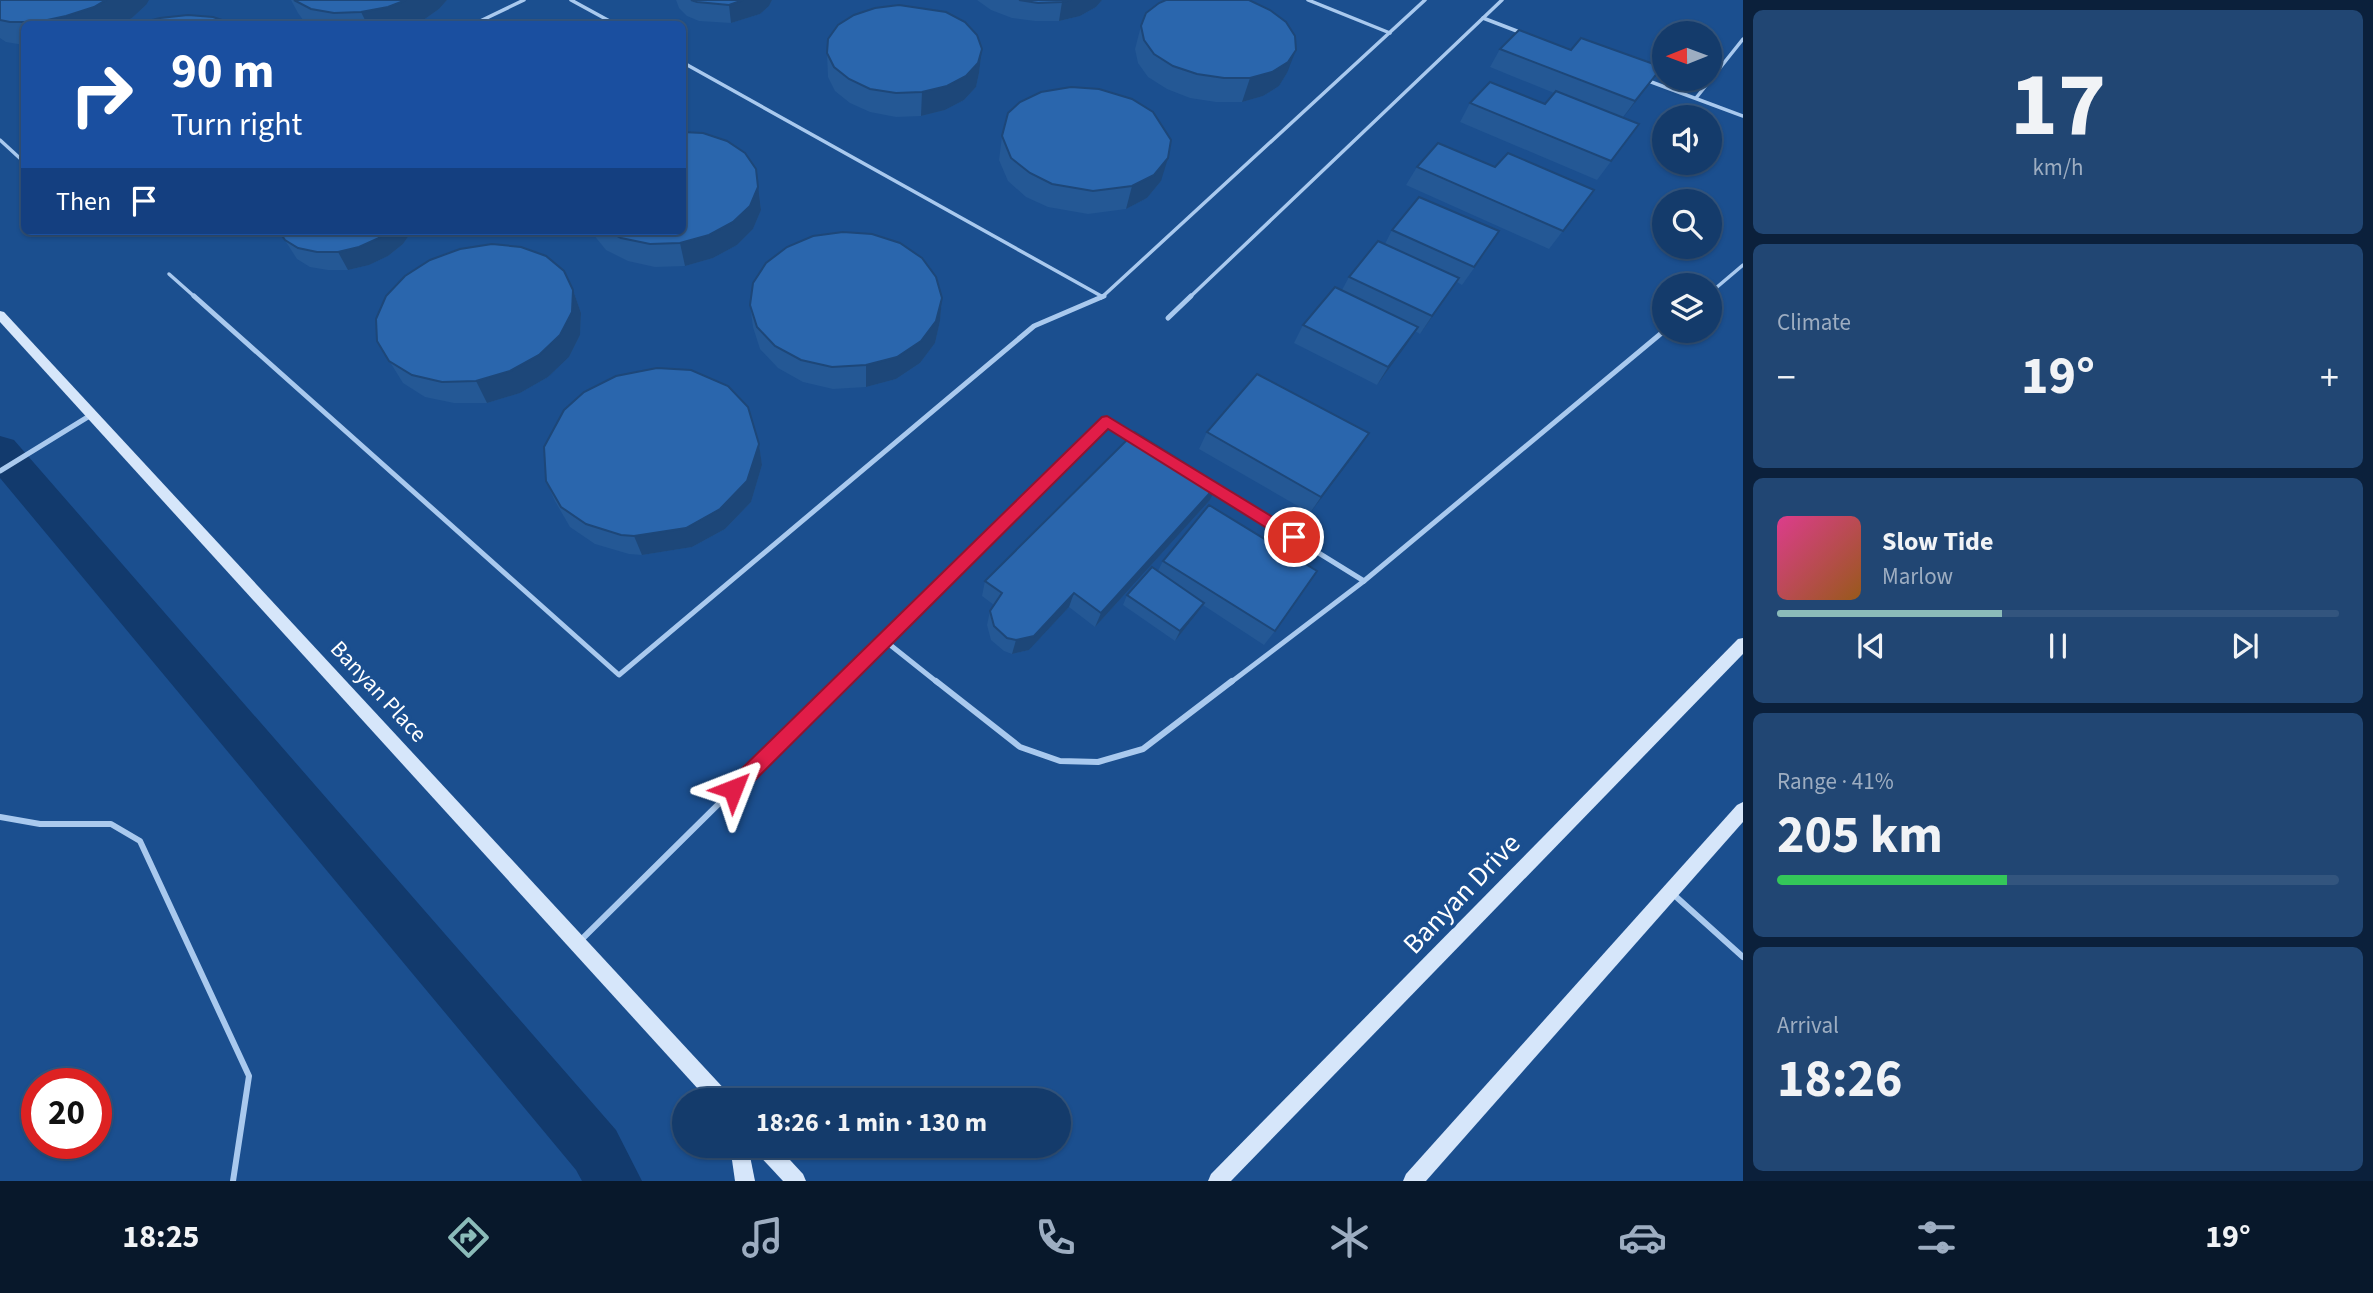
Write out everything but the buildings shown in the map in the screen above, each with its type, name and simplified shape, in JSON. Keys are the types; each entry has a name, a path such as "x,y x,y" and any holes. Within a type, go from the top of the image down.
{"street":[{"name":"Banyan Place","path":"0,315 710,1088"},
{"name":"Banyan Drive","path":"1218,1181 1743,644"},
{"path":"1413,1181 1743,810"},
{"path":"741,1158 745,1181"},
{"path":"775,1158 796,1181"}],"lane":[{"path":"480,21 524,0"},
{"path":"571,0 610,21"},
{"path":"1308,0 1390,33"},
{"path":"169,274 619,675 1034,326 1103,298 1425,0"},
{"path":"1168,318 1502,0"},
{"path":"1483,18 1533,37"},
{"path":"1696,99 1743,39"},
{"path":"686,64 1103,298"},
{"path":"1646,79 1743,116"},
{"path":"0,140 21,159"},
{"path":"1722,283 1743,265"},
{"path":"884,640 1020,747 1060,761 1098,762 1143,749 1364,581 1652,341"},
{"path":"0,471 91,415"},
{"path":"578,943 1107,421 1142,443"},
{"path":"1200,479 1364,581"},
{"path":"0,817 40,824 111,824 140,841 249,1076 233,1181"},
{"path":"1670,892 1743,957"}],"waterway":[{"path":"0,451 596,1150 613,1181"}],"route":[{"path":"733,789 1107,421 1294,537"}]}
